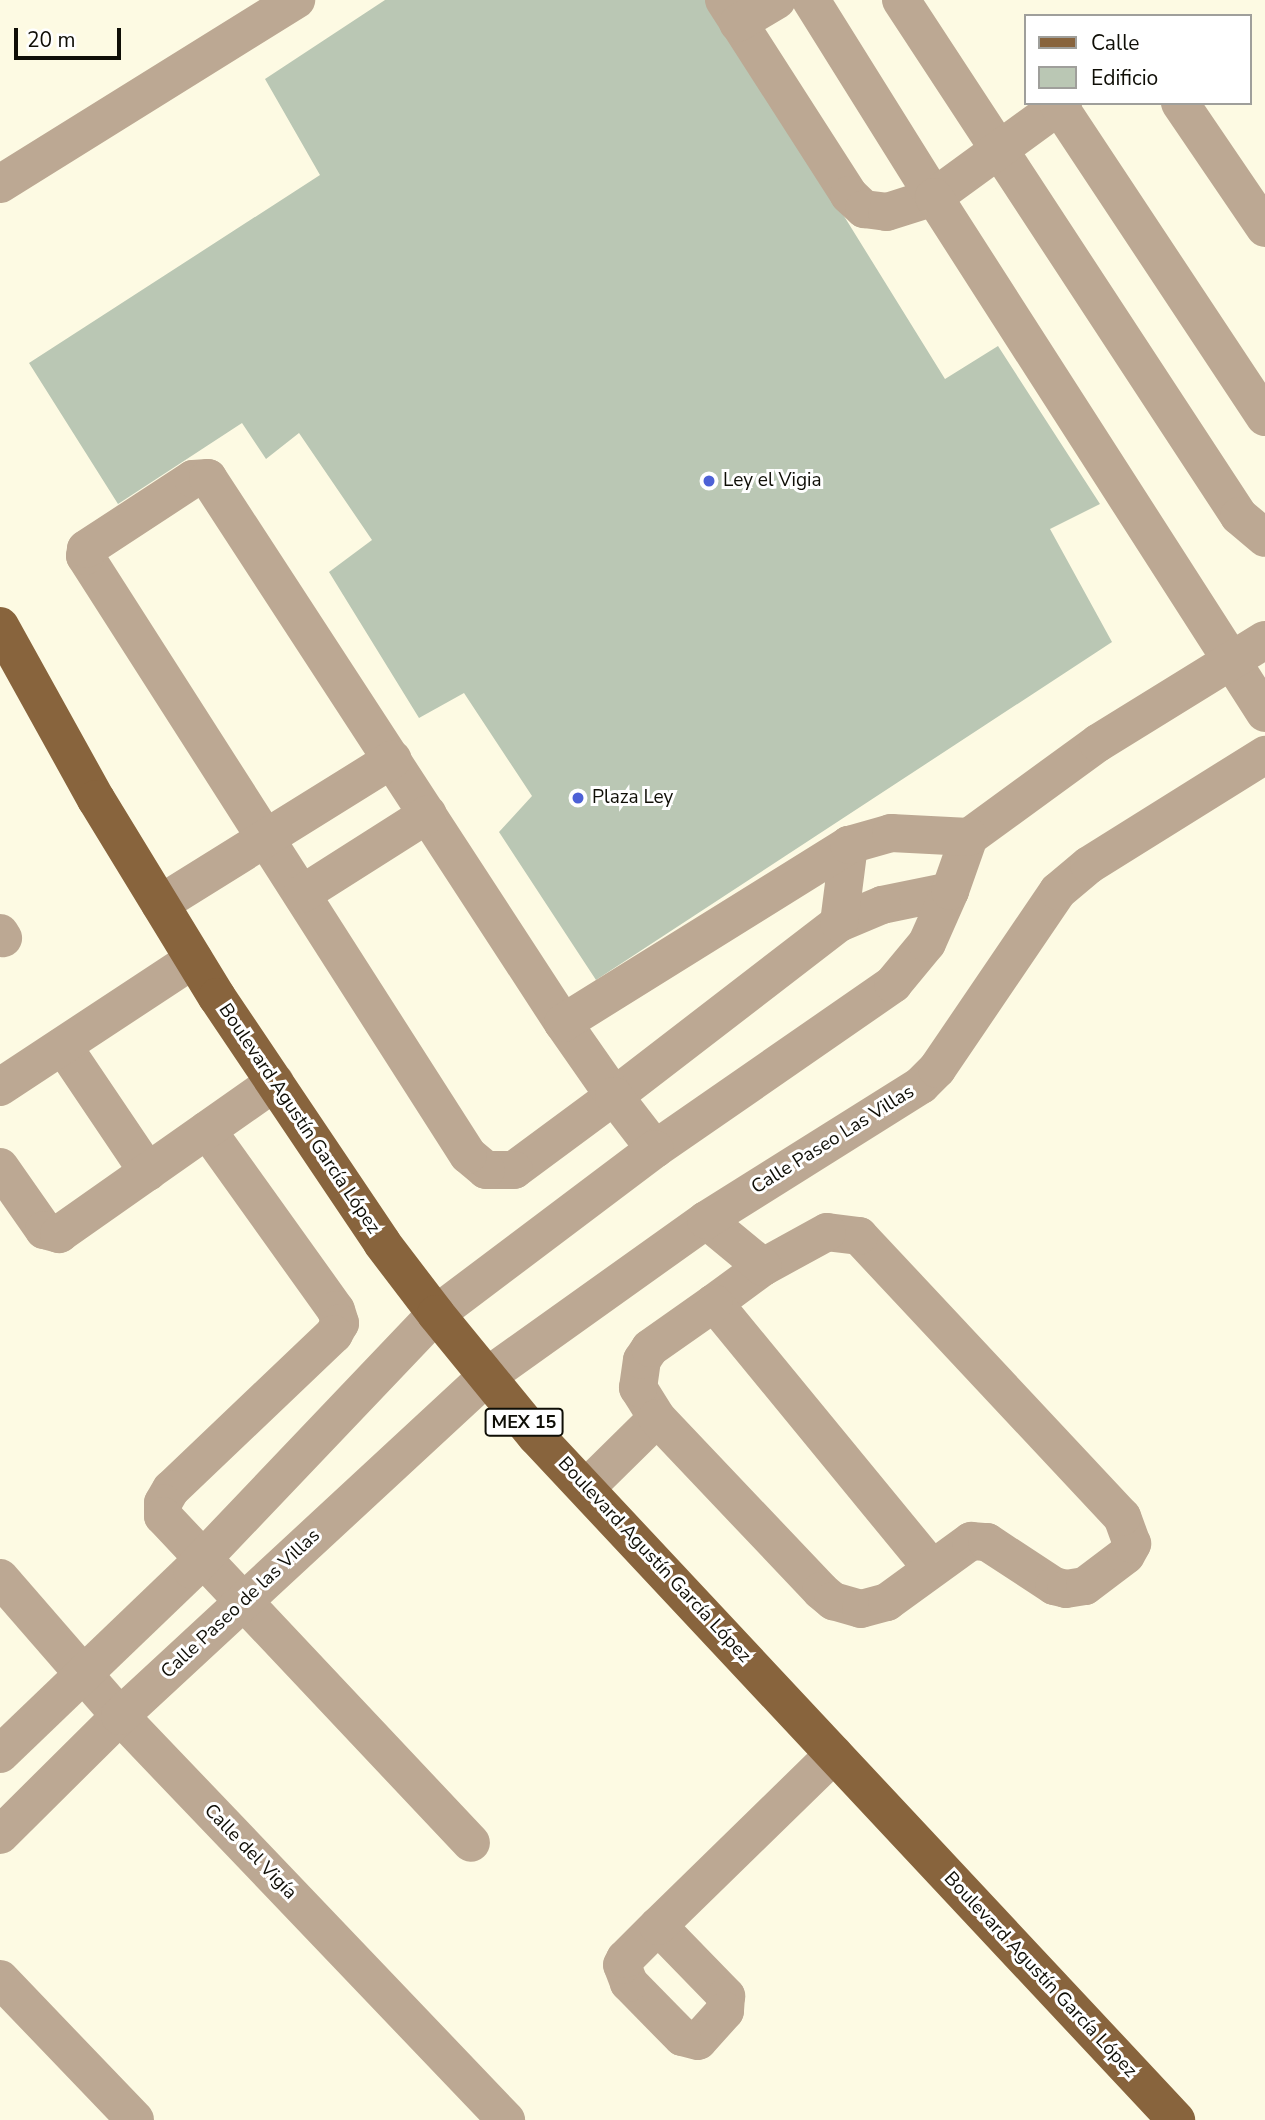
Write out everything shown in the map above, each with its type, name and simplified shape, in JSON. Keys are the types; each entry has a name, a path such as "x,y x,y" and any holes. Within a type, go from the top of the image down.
{"main road":[{"name":"Boulevard Agustín García López","path":"5,650 194,959 275,1082 436,1314 486,1377 1176,2120"}],"street":[{"path":"0,184 296,0"},
{"path":"777,0 731,11 849,195 864,209 887,212 934,197 1061,105 1265,417"},
{"path":"811,0 1265,713"},
{"path":"901,0 1239,516 1265,538"},
{"path":"1181,105 1265,228"},
{"path":"654,1149 614,1096 563,1023 208,478 193,479 90,542 85,556 468,1155 486,1170 514,1170 614,1096 839,923 882,905 950,891"},
{"path":"0,1754 204,1558 436,1314 654,1149 893,984 927,943 970,837 1098,743 1265,640"},
{"name":"Calle Paseo Las Villas","path":"486,1377 706,1220 921,1085 937,1069 1058,891 1089,865 1265,755"},
{"path":"160,904 393,759"},
{"path":"302,894 428,814"},
{"path":"563,1023 849,845 891,833 970,837"},
{"path":"839,923 849,845"},
{"path":"0,1087 194,959"},
{"path":"63,1046 148,1172"},
{"path":"0,1167 51,1235 60,1234 275,1082"},
{"path":"207,1130 336,1310 340,1323 334,1334 171,1489 163,1503 163,1516 471,1843"},
{"path":"706,1220 762,1267"},
{"path":"827,1232 859,1236 1122,1517 1132,1544 1126,1555 1094,1579 1066,1589 1054,1586 987,1542 960,1546 887,1602 873,1608 848,1607 833,1601 657,1418 638,1388 642,1360 650,1348 762,1267 827,1232"},
{"path":"713,1303 930,1567"},
{"name":"Calle Paseo de las Villas","path":"0,1835 120,1716 486,1377"},
{"path":"587,1487 657,1418"},
{"name":"Calle del Vigía","path":"0,1578 120,1716 506,2120"},
{"path":"658,1926 834,1754"},
{"path":"0,1979 135,2120"}],"building":[{"name":"Ley el Vigia","path":"385,0 710,0 945,379 998,346 1100,504 1050,529 1112,642 596,980 499,832 532,796 464,693 419,718 329,572 372,540 299,433 266,459 242,423 118,504 29,363 320,175 265,79"}],"place":[{"name":"Ley el Vigia","path":"709,481"},
{"name":"Plaza Ley","path":"578,798"}]}
